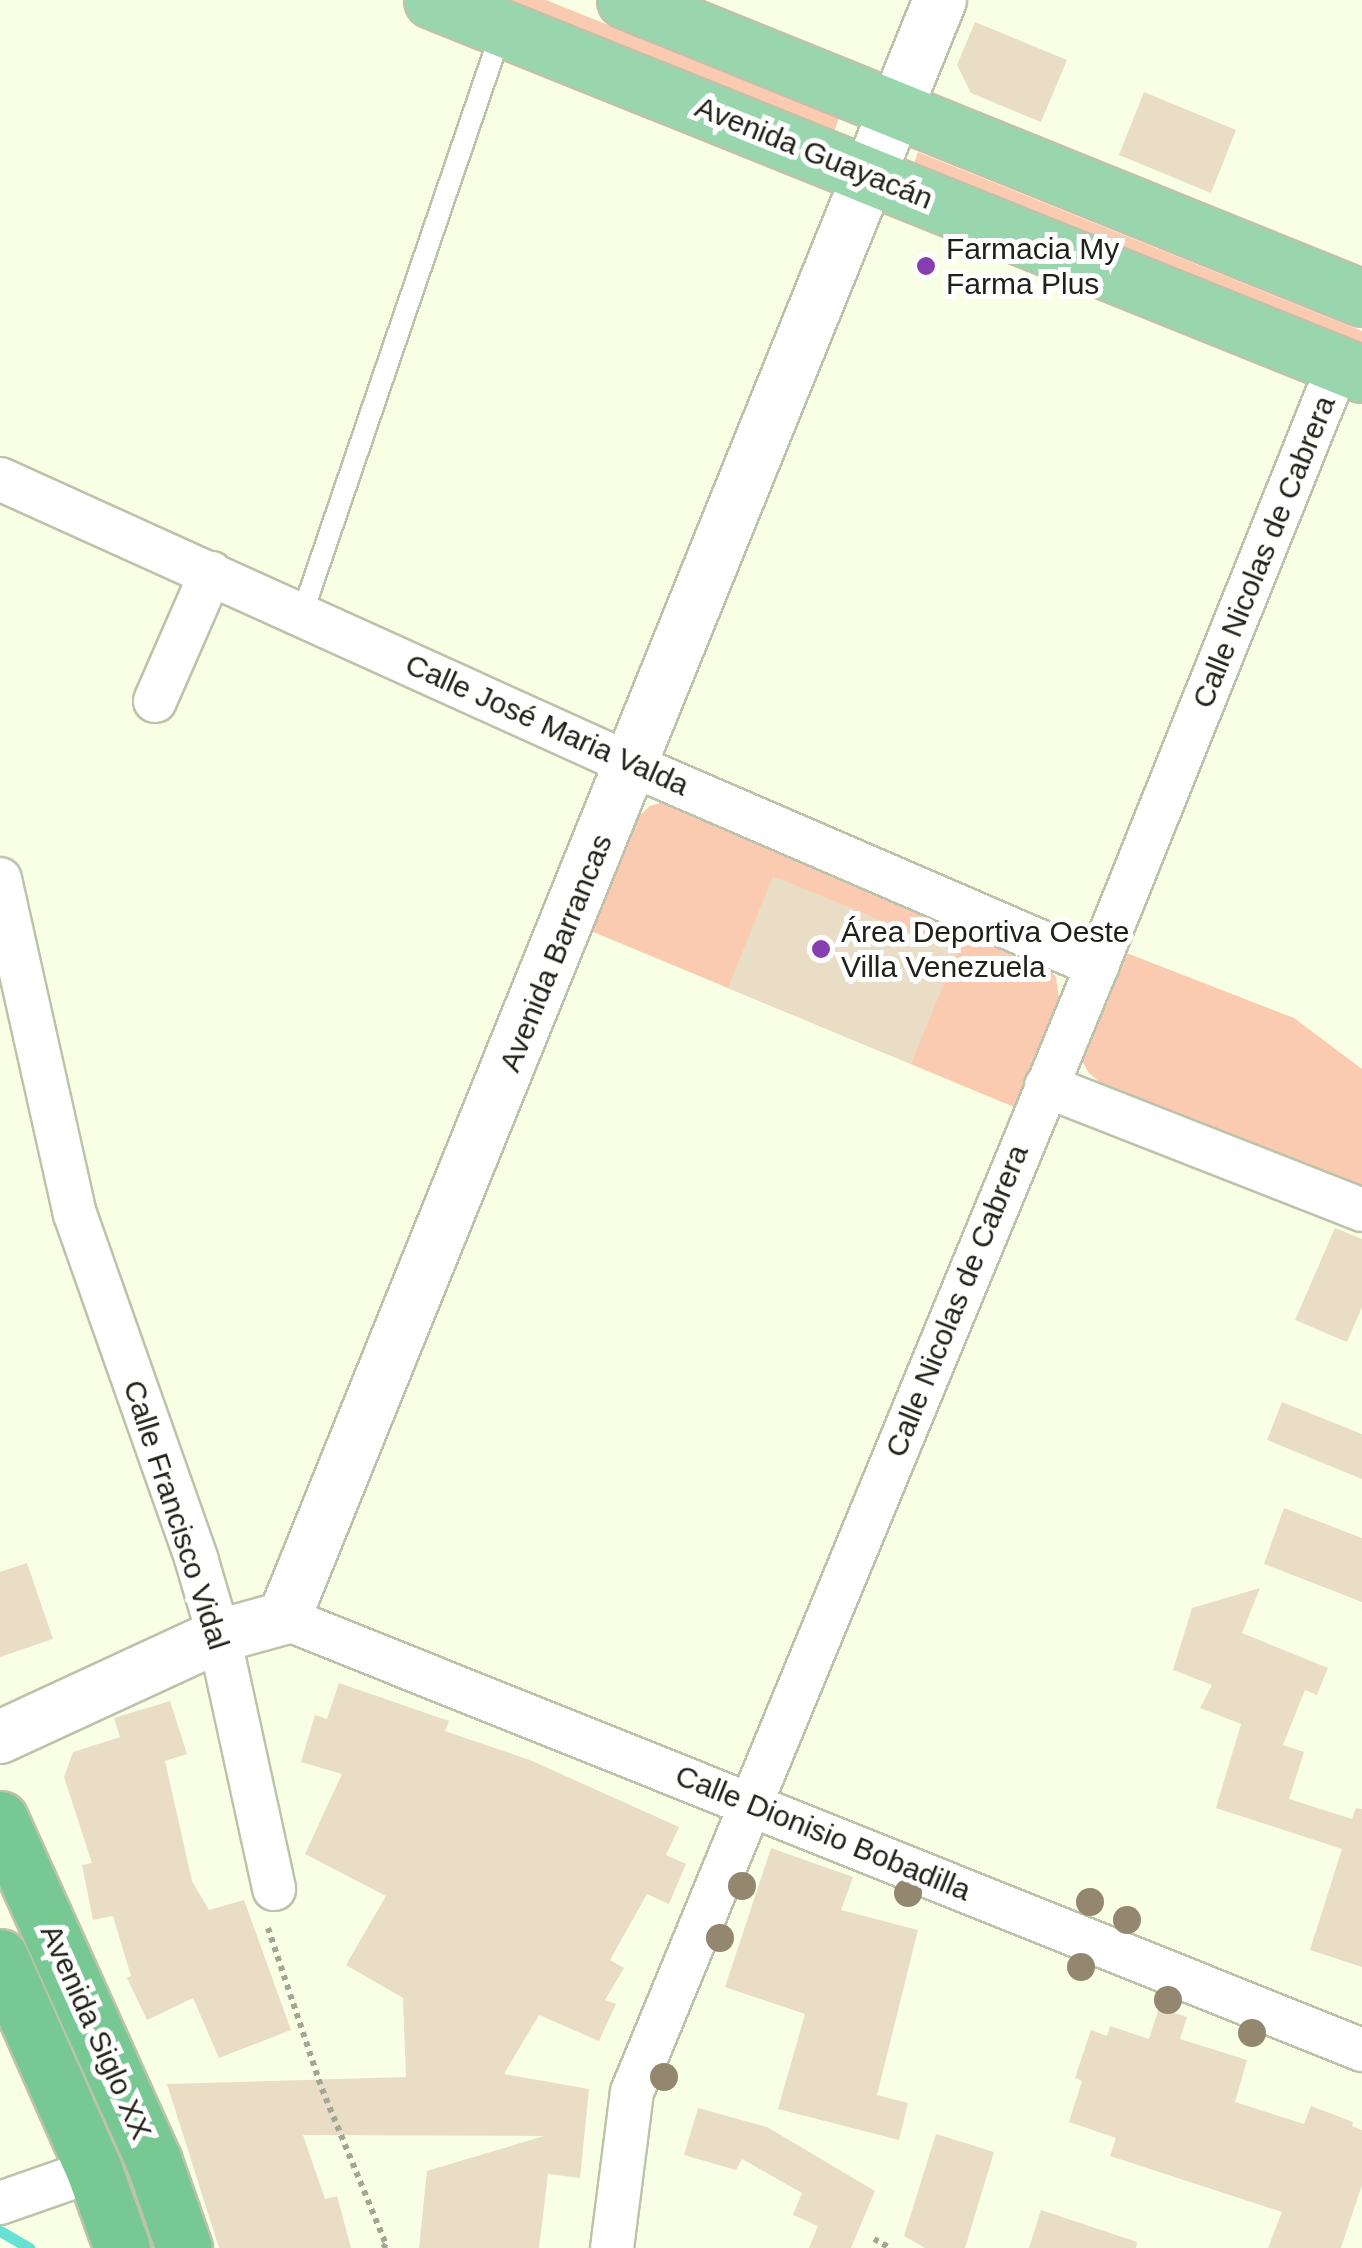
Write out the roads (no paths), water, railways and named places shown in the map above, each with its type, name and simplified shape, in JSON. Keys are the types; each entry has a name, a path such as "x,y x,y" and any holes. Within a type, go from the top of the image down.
{"highway":[{"name":"Avenida Siglo XX","path":"0,1819 154,2162 184,2248"},
{"name":"Avenida Siglo XX","path":"0,1956 94,2170 122,2248"}],"main road":[{"name":"Avenida Guayacán","path":"432,0 1350,369"},
{"path":"625,0 1362,298"}],"street":[{"name":"Avenida Barrancas","path":"284,1618 632,765 866,174 940,0"},
{"name":"Calle Nicolas de Cabrera","path":"612,2248 632,2092 1046,1086 1350,369"},
{"name":"Calle José Maria Valda","path":"0,479 632,765 1097,966"},
{"path":"154,702 211,574"},
{"name":"Calle Francisco Vidal","path":"0,879 76,1214 219,1636 274,1889"},
{"path":"1046,1086 1362,1210"},
{"path":"0,1736 219,1636 284,1618"},
{"name":"Calle Dionisio Bobadilla","path":"284,1618 1362,2050"},
{"path":"0,2203 94,2170"}],"lane":[{"path":"302,614 503,28"}],"waterway":[{"path":"0,2231 29,2248"}],"place":[{"name":"Farmacia My Farma Plus","path":"926,266"},
{"name":"Área Deportiva Oeste Villa Venezuela","path":"821,949"}]}
